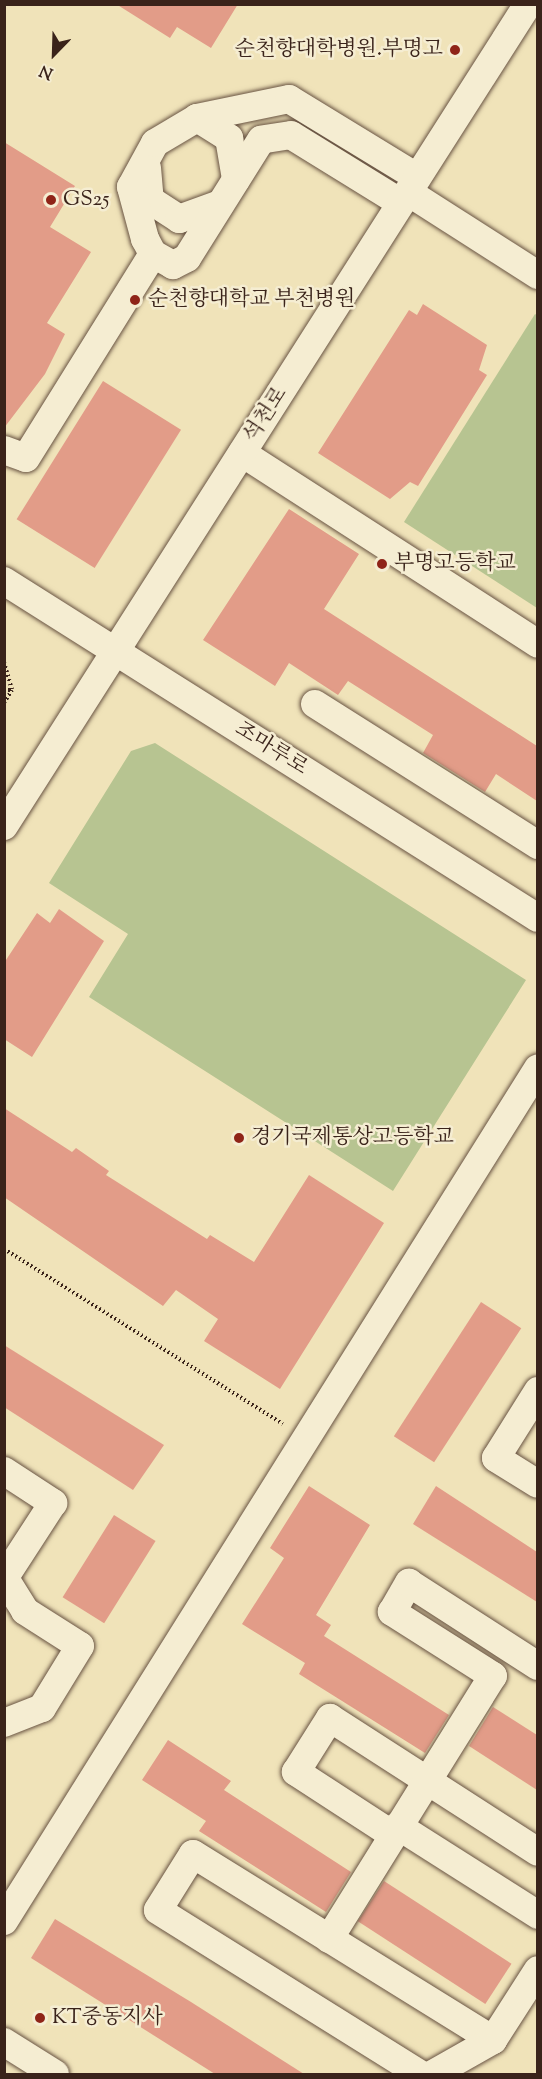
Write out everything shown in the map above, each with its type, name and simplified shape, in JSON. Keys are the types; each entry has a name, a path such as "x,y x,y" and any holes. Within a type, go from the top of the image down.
{"street":[{"name":"석천로","path":"4,826 528,4"},
{"path":"409,191 291,135 261,140 187,258 173,265 153,254 131,187 155,143 197,118 289,99 409,191 537,275"},
{"path":"197,118 229,138 236,179"},
{"path":"146,160 150,200 179,219 220,204"},
{"path":"4,450 26,458 153,254"},
{"path":"242,453 537,644"},
{"name":"조마루로","path":"4,581 537,918"},
{"path":"315,704 537,845"},
{"path":"4,1921 537,1068"},
{"path":"537,1391 496,1458 537,1484"},
{"path":"4,1471 53,1503 5,1577 25,1611 80,1646 42,1708 4,1723"},
{"path":"329,1939 493,1676 528,1654 409,1583 392,1612 493,1676"},
{"path":"537,1852 330,1718 296,1772 537,1915"},
{"path":"420,2074 158,1910 193,1854 493,2040"},
{"path":"433,2074 493,2040 536,1975"},
{"path":"4,2042 55,2074"}],"path":[{"path":"4,662 12,690 4,703"},
{"path":"4,690 12,690"},
{"path":"4,1249 307,1438"}],"green space":[{"path":"535,314 538,316 537,608 404,522"},
{"path":"155,743 526,980 393,1191 89,997 128,934 49,883 131,751"}],"building":[{"path":"116,4 238,4 211,48 177,27 170,38"},
{"path":"4,142 75,186 50,227 91,252 47,323 65,334 45,374 4,428"},
{"path":"423,304 487,345 479,370 487,375 418,486 410,482 390,499 318,453 409,310 417,315"},
{"path":"103,381 181,430 95,568 17,519"},
{"path":"289,509 359,554 324,609 537,746 537,801 496,774 485,792 423,753 433,735 348,681 338,695 289,663 275,686 203,640"},
{"path":"59,909 104,941 32,1057 4,1039 4,963 37,913 50,923"},
{"path":"4,1108 72,1152 76,1148 109,1171 106,1175 207,1239 210,1235 254,1262 309,1175 384,1223 280,1389 204,1341 218,1319 176,1290 163,1306 4,1197"},
{"path":"481,1302 521,1328 434,1462 394,1436"},
{"path":"4,1345 164,1445 133,1490 4,1407"},
{"path":"309,1486 370,1525 316,1615 331,1625 324,1636 449,1715 425,1753 299,1674 305,1663 242,1624 284,1558 270,1548"},
{"path":"436,1486 537,1552 537,1602 413,1524"},
{"path":"114,1515 156,1541 104,1623 63,1597"},
{"path":"493,1707 537,1735 537,1790 469,1746"},
{"path":"168,1740 231,1781 224,1790 351,1872 326,1912 199,1831 206,1821 142,1780"},
{"path":"384,1881 511,1964 485,2004 358,1921"},
{"path":"55,1919 304,2074 215,2074 31,1958"}],"place":[{"name":"순천향대학병원.부명고","path":"455,50"},
{"name":"GS25","path":"51,200"},
{"name":"순천향대학교 부천병원","path":"135,300"},
{"name":"부명고등학교","path":"382,564"},
{"name":"경기국제통상고등학교","path":"239,1138"},
{"name":"KT중동지사","path":"40,2018"}]}
